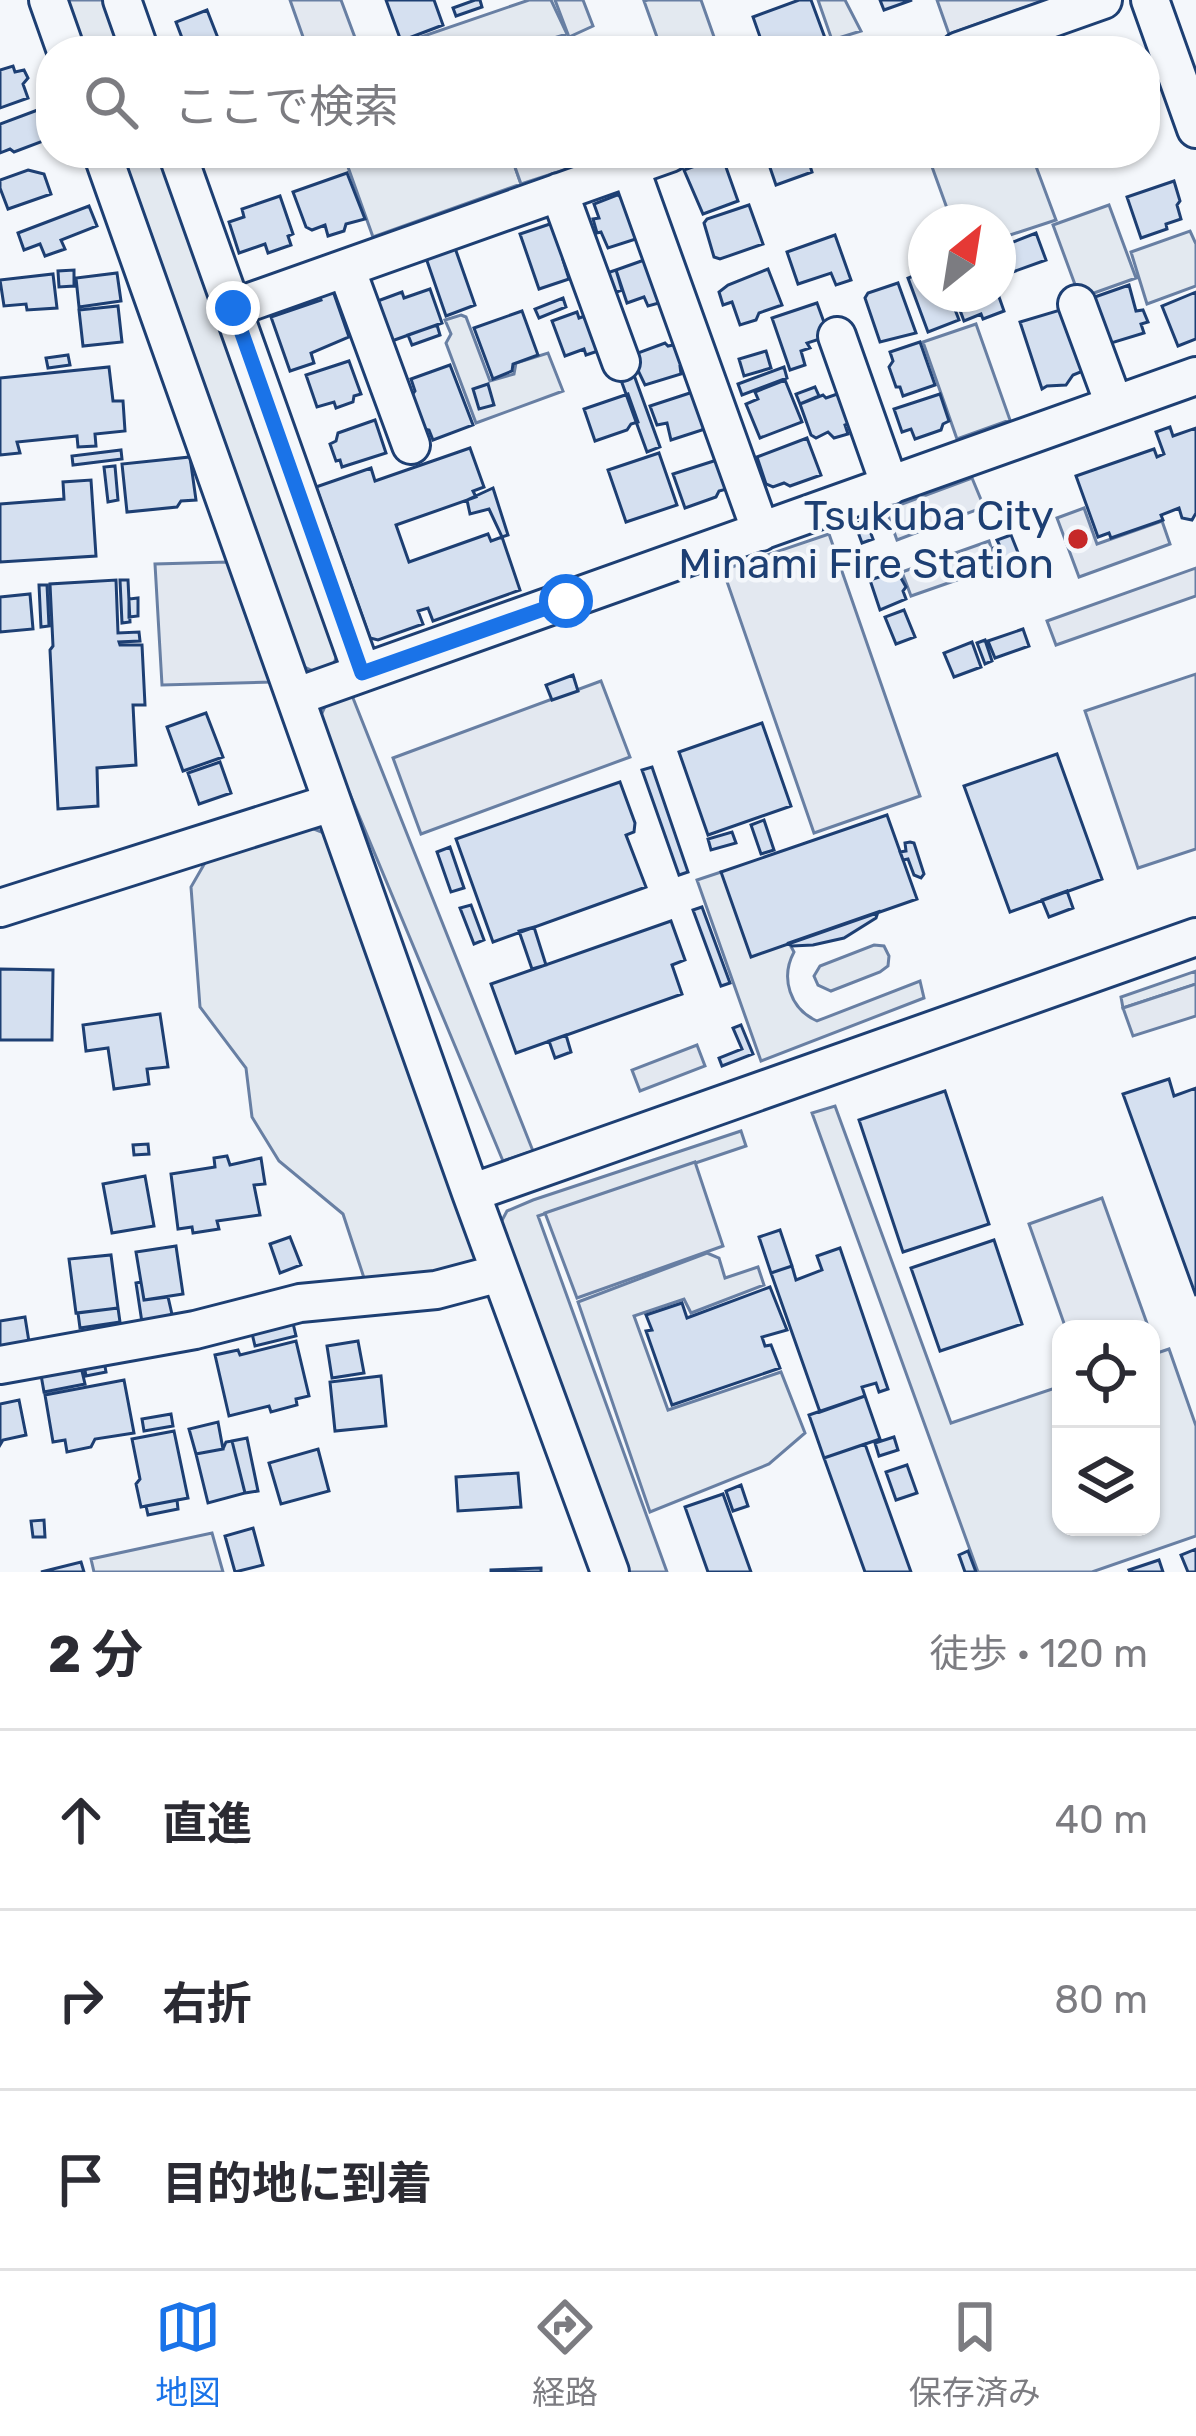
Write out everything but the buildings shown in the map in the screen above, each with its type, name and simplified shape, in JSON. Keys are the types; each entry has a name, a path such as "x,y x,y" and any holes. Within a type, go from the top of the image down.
{"street":[{"path":"48,0 61,36"},
{"path":"122,0 135,36"},
{"path":"1001,36 1103,0"},
{"path":"1150,0 1196,129"},
{"path":"107,168 610,1572"},
{"path":"182,168 362,673"},
{"path":"233,308 627,168"},
{"path":"630,168 761,532"},
{"path":"559,192 621,362"},
{"path":"346,268 411,445"},
{"path":"1077,304 1114,404"},
{"path":"838,336 890,486"},
{"path":"296,697 1196,376"},
{"path":"0,908 331,802"},
{"path":"471,1193 1196,937"},
{"path":"0,1365 195,1330 300,1303 436,1290 500,1273"}],"shaded area":[{"path":"63,0 105,0 118,36 76,36"},
{"path":"290,0 341,0 354,36 303,36"},
{"path":"529,0 551,0 567,34 560,36 424,36"},
{"path":"555,0 583,0 593,26 569,36"},
{"path":"701,0 714,36 657,36 644,1"},
{"path":"818,0 845,0 861,31 831,36"},
{"path":"937,0 1043,0 1043,1 949,34"},
{"path":"123,168 165,168 339,651 331,670 320,674 300,665"},
{"path":"348,168 515,168 521,184 373,237"},
{"path":"515,168 570,168 521,184"},
{"path":"932,168 1037,168 1056,220 1016,233 1016,204 945,204"},
{"path":"1109,205 1136,278 1080,298 1053,225"},
{"path":"1190,231 1196,244 1196,286 1147,304 1131,252"},
{"path":"466,317 490,381 514,374 516,363 548,353 563,391 476,423 446,343 451,334 445,320"},
{"path":"976,324 1010,420 957,439 923,342"},
{"path":"972,478 984,507 897,540 886,510"},
{"path":"1084,508 1097,544 1162,521 1170,544 1079,577 1057,518"},
{"path":"829,534 920,796 814,833 723,570"},
{"path":"989,541 997,566 911,596 902,572"},
{"path":"228,562 272,682 162,685 155,564"},
{"path":"1196,568 1196,596 1056,645 1047,621"},
{"path":"1196,674 1196,849 1138,868 1085,711"},
{"path":"601,681 630,757 421,834 393,758"},
{"path":"351,693 533,1151 503,1161 319,720 327,702"},
{"path":"309,827 329,835 480,1268 366,1284 343,1214 279,1161 252,1117 246,1068 200,1007 191,887 206,861"},
{"path":"721,872 789,943 794,952 788,972 790,992 808,1016 817,1021 920,981 924,998 761,1061 697,880"},
{"path":"874,945 884,946 889,956 888,966 880,972 831,991 818,985 814,976 820,966"},
{"path":"1196,971 1196,984 1123,1008 1121,997"},
{"path":"1196,984 1196,1016 1133,1036 1123,1008"},
{"path":"697,1045 705,1066 640,1091 632,1070"},
{"path":"835,1106 951,1423 1052,1389 1052,1536 1160,1536 1160,1352 1169,1349 1196,1426 1196,1536 1092,1572 978,1572 812,1113"},
{"path":"741,1131 746,1146 538,1216 667,1572 624,1572 499,1226 507,1211 533,1200"},
{"path":"695,1162 723,1246 577,1298 545,1213"},
{"path":"1102,1198 1146,1320 1063,1320 1029,1224"},
{"path":"707,1253 719,1258 725,1278 758,1267 764,1285 691,1313 684,1299 634,1316 668,1410 781,1372 805,1433 769,1464 650,1512 578,1302"},
{"path":"212,1533 223,1572 94,1572 91,1559"}],"place":[{"name":"Tsukuba City Minami Fire Station","path":"1078,539"}],"route":[{"path":"233,308 362,673 566,601"}]}
